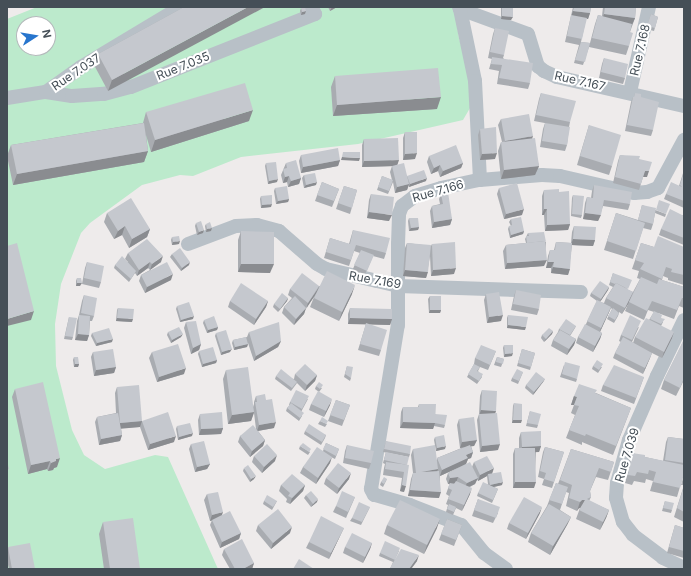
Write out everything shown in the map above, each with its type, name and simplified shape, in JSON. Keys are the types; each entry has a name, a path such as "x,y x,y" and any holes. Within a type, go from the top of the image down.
{"street":[{"name":"Rue 7.037","path":"7,98 46,92 80,67 181,7"},
{"name":"Rue 7.168","path":"630,92 649,7"},
{"name":"Rue 7.167","path":"460,8 528,34 538,66 556,77 630,92 684,106"},
{"path":"460,8 475,81 480,180"},
{"name":"Rue 7.035","path":"46,92 72,96 104,94 130,87 313,10"},
{"name":"Rue 7.166","path":"506,569 484,553 461,525 410,505 374,495 371,489 398,324 399,214 402,206 415,196 480,180 542,175 560,176 634,193 647,192 658,188 682,148"},
{"name":"Rue 7.169","path":"188,244 236,226 257,225 279,231 317,264 326,269 398,286 581,292"},
{"name":"Rue 7.039","path":"684,320 657,376 630,440 617,483 616,498 623,522 633,535 663,558 684,568"}],"green space":[{"path":"37,7 454,7 459,38 469,74 470,108 463,120 358,144 241,157 193,176 180,175 142,185 90,223 81,233 61,284 55,324 56,366 72,430 84,455 105,469 155,455 168,457 218,569 7,569 7,19"}],"building":[{"path":"184,7 248,7 112,80 98,54"},
{"path":"305,7 306,11 302,12 301,8"},
{"path":"502,7 513,7 513,17 502,16"},
{"path":"574,7 591,7 590,13 573,11"},
{"path":"605,7 636,7 635,18 604,14"},
{"path":"651,14 658,17 655,28 647,26"},
{"path":"571,15 587,18 582,39 567,36"},
{"path":"598,15 632,24 630,32 633,33 629,46 592,38"},
{"path":"495,28 509,31 504,55 490,52"},
{"path":"581,42 590,43 585,62 575,60"},
{"path":"492,57 533,63 530,83 499,78 502,65 491,64"},
{"path":"604,58 628,64 625,78 601,72"},
{"path":"438,68 441,97 337,105 335,76"},
{"path":"245,83 253,110 155,140 146,112"},
{"path":"541,93 576,101 570,122 536,115"},
{"path":"635,93 641,94 641,97 659,102 653,130 627,125"},
{"path":"529,114 533,136 505,141 501,119"},
{"path":"144,123 148,151 17,174 11,145"},
{"path":"545,123 570,127 567,145 542,141"},
{"path":"589,125 621,135 612,166 580,156"},
{"path":"496,127 497,153 482,154 480,129"},
{"path":"405,132 417,132 417,153 405,154"},
{"path":"398,138 399,160 364,161 364,139"},
{"path":"535,138 539,166 504,170 501,142"},
{"path":"456,145 463,163 443,171 440,165 434,168 429,156"},
{"path":"338,148 340,160 303,167 301,155"},
{"path":"343,152 360,152 360,158 342,157"},
{"path":"620,155 640,156 639,159 652,162 649,171 645,171 641,184 615,177"},
{"path":"296,160 301,178 291,181 289,176 285,177 283,169 287,168 286,163"},
{"path":"276,162 278,179 269,181 266,163"},
{"path":"404,163 409,184 397,187 392,166"},
{"path":"424,170 427,178 410,184 407,176"},
{"path":"684,171 684,201 666,194 671,182 682,187 680,185"},
{"path":"315,173 317,182 306,185 304,175"},
{"path":"382,176 393,180 389,191 378,187"},
{"path":"322,182 339,189 334,201 317,195"},
{"path":"517,183 524,209 506,214 499,188"},
{"path":"594,185 632,192 630,204 604,200 601,215 585,213 587,197 593,198"},
{"path":"287,186 289,199 278,201 275,188"},
{"path":"344,186 357,190 352,208 338,203"},
{"path":"559,189 559,192 569,191 570,224 547,225 547,209 544,209 544,190"},
{"path":"448,192 452,219 434,222 432,206 443,204 441,194"},
{"path":"371,194 394,197 392,215 369,212"},
{"path":"272,195 272,204 262,205 261,196"},
{"path":"573,195 584,196 582,215 572,214"},
{"path":"131,198 150,229 132,239 125,226 118,231 107,213"},
{"path":"659,200 670,204 666,214 656,210"},
{"path":"642,205 656,208 653,224 638,220"},
{"path":"670,209 684,216 684,238 661,229"},
{"path":"616,213 645,223 636,251 607,241"},
{"path":"521,217 524,231 511,235 509,226 512,225 511,219"},
{"path":"409,218 418,218 419,227 411,228"},
{"path":"201,221 204,230 199,232 196,223"},
{"path":"210,222 212,228 207,229 206,224"},
{"path":"574,226 596,227 595,240 573,239"},
{"path":"353,230 390,238 386,253 356,245 351,260 326,252 330,238 350,244"},
{"path":"241,231 274,232 274,264 241,264"},
{"path":"544,232 546,242 527,243 526,236 529,236 528,233"},
{"path":"179,236 180,241 173,242 172,237"},
{"path":"658,236 684,247 684,275 671,272 672,269 666,267 662,279 640,269 644,263 635,260 641,243 654,247"},
{"path":"147,239 163,256 152,264 150,262 139,270 128,253"},
{"path":"545,241 547,260 507,263 506,245"},
{"path":"455,242 456,268 433,270 432,244"},
{"path":"556,242 572,243 570,269 553,267 554,262 548,262 550,250 555,250"},
{"path":"17,243 34,311 7,319 7,246"},
{"path":"407,243 431,245 428,272 405,270"},
{"path":"180,248 190,262 182,268 172,254"},
{"path":"361,250 374,255 367,271 354,265"},
{"path":"122,256 136,271 131,279 115,265"},
{"path":"87,262 104,266 101,282 84,278"},
{"path":"167,262 173,274 147,287 141,275"},
{"path":"327,271 355,285 342,312 314,298"},
{"path":"302,273 319,286 308,303 290,289"},
{"path":"613,273 632,280 628,289 616,283 610,282"},
{"path":"641,277 657,284 659,279 684,287 684,298 682,298 677,310 652,301 647,311 629,302"},
{"path":"77,278 81,278 82,283 77,283"},
{"path":"600,281 609,287 601,299 591,293"},
{"path":"241,283 268,301 256,319 230,301"},
{"path":"616,283 633,292 625,308 606,298"},
{"path":"516,290 541,295 539,309 513,304"},
{"path":"499,292 503,315 489,317 486,294"},
{"path":"282,293 288,298 280,309 274,304"},
{"path":"84,295 97,298 94,316 81,313"},
{"path":"295,296 306,308 296,319 284,307"},
{"path":"430,296 441,296 441,310 430,310"},
{"path":"597,300 611,307 601,328 587,321"},
{"path":"189,302 194,316 181,320 177,306"},
{"path":"118,308 134,309 133,319 117,318"},
{"path":"350,308 392,309 392,319 350,318"},
{"path":"613,308 619,313 615,320 608,316"},
{"path":"654,311 662,315 661,318 665,319 661,324 650,319"},
{"path":"79,315 90,316 89,335 78,334"},
{"path":"508,315 528,317 526,327 508,325"},
{"path":"630,315 641,321 632,340 621,335"},
{"path":"214,316 218,327 208,330 204,320"},
{"path":"69,317 77,318 73,337 65,336"},
{"path":"646,318 674,332 664,352 635,337"},
{"path":"566,319 576,326 570,335 559,329"},
{"path":"196,321 201,344 193,348 186,322"},
{"path":"279,322 281,341 256,356 249,332"},
{"path":"366,323 387,330 381,350 360,344"},
{"path":"585,324 602,333 595,346 578,337"},
{"path":"179,327 183,334 172,340 168,332"},
{"path":"109,328 113,339 97,343 92,333"},
{"path":"549,328 553,331 546,339 542,335"},
{"path":"226,330 232,349 222,352 216,333"},
{"path":"560,330 576,339 569,349 553,340"},
{"path":"246,337 248,344 235,347 233,340"},
{"path":"623,337 652,353 645,368 615,353"},
{"path":"684,339 684,378 680,388 664,380"},
{"path":"178,344 186,368 159,377 152,352"},
{"path":"481,345 496,351 490,365 475,358"},
{"path":"504,345 513,345 513,353 505,354"},
{"path":"213,347 217,360 203,364 199,351"},
{"path":"113,349 116,367 96,370 93,352"},
{"path":"522,349 535,353 531,367 518,363"},
{"path":"74,357 78,357 79,364 75,364"},
{"path":"497,357 504,359 503,364 496,362"},
{"path":"597,360 603,364 599,370 593,366"},
{"path":"565,362 580,366 577,379 562,374"},
{"path":"305,364 317,375 307,385 295,374"},
{"path":"474,364 480,367 477,371 483,374 479,381 468,374"},
{"path":"614,365 644,377 636,398 603,385"},
{"path":"347,366 353,367 351,378 345,374"},
{"path":"248,367 254,412 232,415 226,370"},
{"path":"281,369 297,382 292,388 276,376"},
{"path":"517,369 523,372 519,381 512,378"},
{"path":"536,372 545,379 534,392 526,385"},
{"path":"43,382 60,458 51,463 50,461 31,465 15,389"},
{"path":"319,382 323,385 320,389 316,386"},
{"path":"579,384 597,390 595,393 631,408 616,446 586,434 585,436 569,430 579,406 574,405 577,397 574,396"},
{"path":"139,385 142,421 120,423 117,387"},
{"path":"296,390 309,396 302,409 290,402"},
{"path":"482,390 497,391 496,411 481,410"},
{"path":"318,391 332,399 326,411 311,404"},
{"path":"265,394 266,400 272,399 276,422 259,425 255,402 257,402 256,396"},
{"path":"336,400 350,405 344,420 330,415"},
{"path":"291,403 304,413 300,418 287,408"},
{"path":"514,403 522,404 522,420 513,420"},
{"path":"419,404 436,404 435,423 403,422 403,407 419,407"},
{"path":"530,411 541,414 538,425 527,423"},
{"path":"168,412 176,436 150,444 142,421"},
{"path":"222,412 223,428 201,429 200,414"},
{"path":"118,413 122,435 101,439 97,417"},
{"path":"497,413 500,444 482,446 479,414"},
{"path":"435,414 447,415 445,425 435,423"},
{"path":"322,417 328,421 326,424 320,421"},
{"path":"474,417 477,440 462,442 459,419"},
{"path":"190,423 193,433 179,437 177,426"},
{"path":"309,424 326,435 322,442 305,431"},
{"path":"253,425 265,440 252,451 240,436"},
{"path":"541,431 541,446 522,447 521,432"},
{"path":"444,435 446,446 437,448 435,437"},
{"path":"668,437 684,439 684,463 665,460"},
{"path":"204,441 210,464 197,467 191,444"},
{"path":"386,441 411,446 410,454 384,449"},
{"path":"303,443 311,449 309,452 300,446"},
{"path":"326,443 339,449 336,456 323,449"},
{"path":"267,444 277,455 264,467 254,456"},
{"path":"347,445 374,451 371,463 345,458"},
{"path":"435,445 438,469 421,472 439,471 441,492 410,490 413,473 416,473 413,449"},
{"path":"470,445 473,452 466,455 468,458 442,470 437,458"},
{"path":"317,447 332,457 318,478 303,467"},
{"path":"545,447 564,452 554,482 544,479 546,473 540,471"},
{"path":"515,448 535,448 536,482 515,482"},
{"path":"571,449 614,462 611,472 599,468 590,491 591,497 587,499 609,510 603,522 579,510 585,500 580,502 569,498 572,485 560,480"},
{"path":"386,452 409,457 407,465 384,460"},
{"path":"632,453 684,465 684,473 680,488 653,482 656,472 649,470 648,474 637,472 635,476 628,475"},
{"path":"487,456 494,468 480,475 474,462"},
{"path":"386,462 409,465 406,486 402,485 404,472 385,469"},
{"path":"470,462 478,478 467,483 458,477 450,478 448,473"},
{"path":"338,463 351,473 339,488 326,478"},
{"path":"248,465 256,476 251,479 244,468"},
{"path":"501,472 503,482 490,485 488,474"},
{"path":"292,474 305,485 292,498 288,496 290,493 281,485"},
{"path":"384,477 387,479 384,484 381,482"},
{"path":"456,481 472,488 464,505 448,499 452,490 448,488 450,483 454,484"},
{"path":"483,482 498,489 493,500 478,493"},
{"path":"556,483 568,487 562,504 549,500"},
{"path":"684,486 684,512 677,508"},
{"path":"311,491 318,499 313,504 306,495"},
{"path":"342,491 355,497 348,512 336,506"},
{"path":"218,492 223,512 212,515 207,494"},
{"path":"267,495 277,501 273,507 264,501"},
{"path":"524,497 542,507 528,533 509,523"},
{"path":"478,499 500,507 496,518 474,510"},
{"path":"400,500 440,519 427,545 387,525"},
{"path":"665,501 674,503 672,510 663,508"},
{"path":"359,502 370,507 362,522 352,518"},
{"path":"449,504 456,507 454,512 447,509"},
{"path":"549,504 571,517 553,546 531,533"},
{"path":"278,509 292,527 273,543 258,525"},
{"path":"230,511 241,533 222,542 212,520"},
{"path":"321,516 344,528 331,553 309,542"},
{"path":"133,518 140,569 110,569 103,522"},
{"path":"447,519 462,525 456,540 441,534"},
{"path":"675,525 684,528 684,551 669,547"},
{"path":"352,533 372,543 365,557 345,547"},
{"path":"242,539 254,563 243,569 235,569 224,549"},
{"path":"385,541 400,548 395,560 380,553"},
{"path":"30,543 35,569 12,569 8,547"},
{"path":"401,549 419,555 409,569 390,568"},
{"path":"299,559 314,569 293,569"}]}
